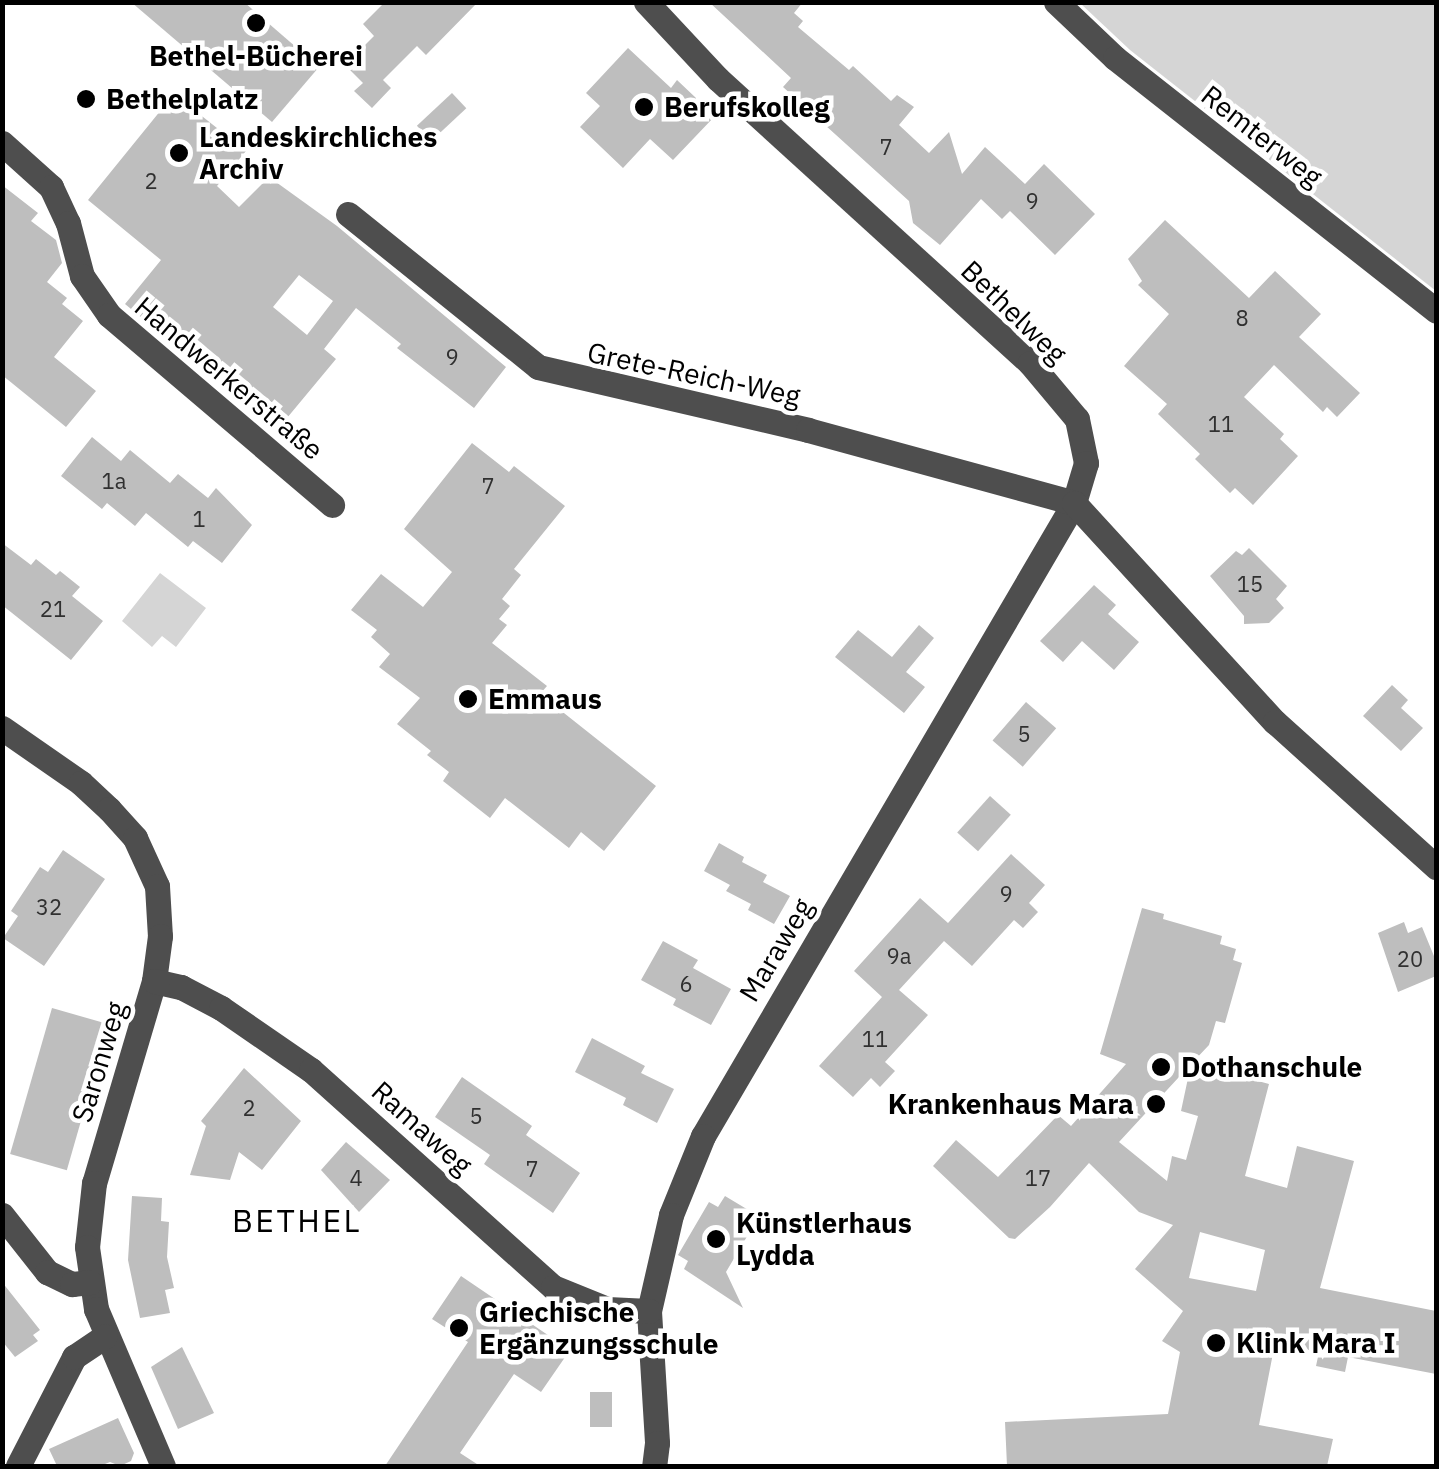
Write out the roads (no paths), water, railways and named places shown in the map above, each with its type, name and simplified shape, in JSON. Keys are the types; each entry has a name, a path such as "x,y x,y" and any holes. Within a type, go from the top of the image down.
{"street":[{"name":"Bethelweg","path":"646,2 718,78 1030,363 1077,419 1086,463 1074,503"},
{"name":"Remterweg","path":"1056,2 1114,58 1436,310"},
{"name":"Handwerkerstraße","path":"2,142 51,186 68,223 82,276 108,315 332,505"},
{"name":"Grete-Reich-Weg","path":"348,214 538,367 808,430 1074,503"},
{"path":"1074,503 1276,722 1436,867"},
{"name":"Maraweg","path":"654,1466 657,1443 648,1311 670,1215 703,1136 1074,503"},
{"name":"Saronweg","path":"2,728 80,782 135,838 157,886 160,936 154,980 94,1183 87,1247 90,1282 106,1336 163,1466"},
{"name":"Ramaweg","path":"154,980 181,987 220,1008 311,1070 554,1286 607,1308 648,1311"},
{"path":"2,1215 47,1272 72,1284 90,1282"},
{"path":"18,1466 74,1358 106,1336"}],"place":[{"name":"Bethel-Bücherei","path":"256,23"},
{"name":"Bethelplatz","path":"86,99"},
{"name":"Berufskolleg","path":"644,107"},
{"name":"Landeskirchliches Archiv","path":"179,153"},
{"name":"Emmaus","path":"468,699"},
{"name":"Dothanschule","path":"1161,1067"},
{"name":"Krankenhaus Mara","path":"1156,1104"},
{"name":"Künstlerhaus Lydda","path":"716,1239"},
{"name":"Griechische Ergänzungsschule","path":"459,1328"},
{"name":"Klink Mara I","path":"1216,1343"}],"district":[{"name":"BETHEL","path":"297,1220"}]}
